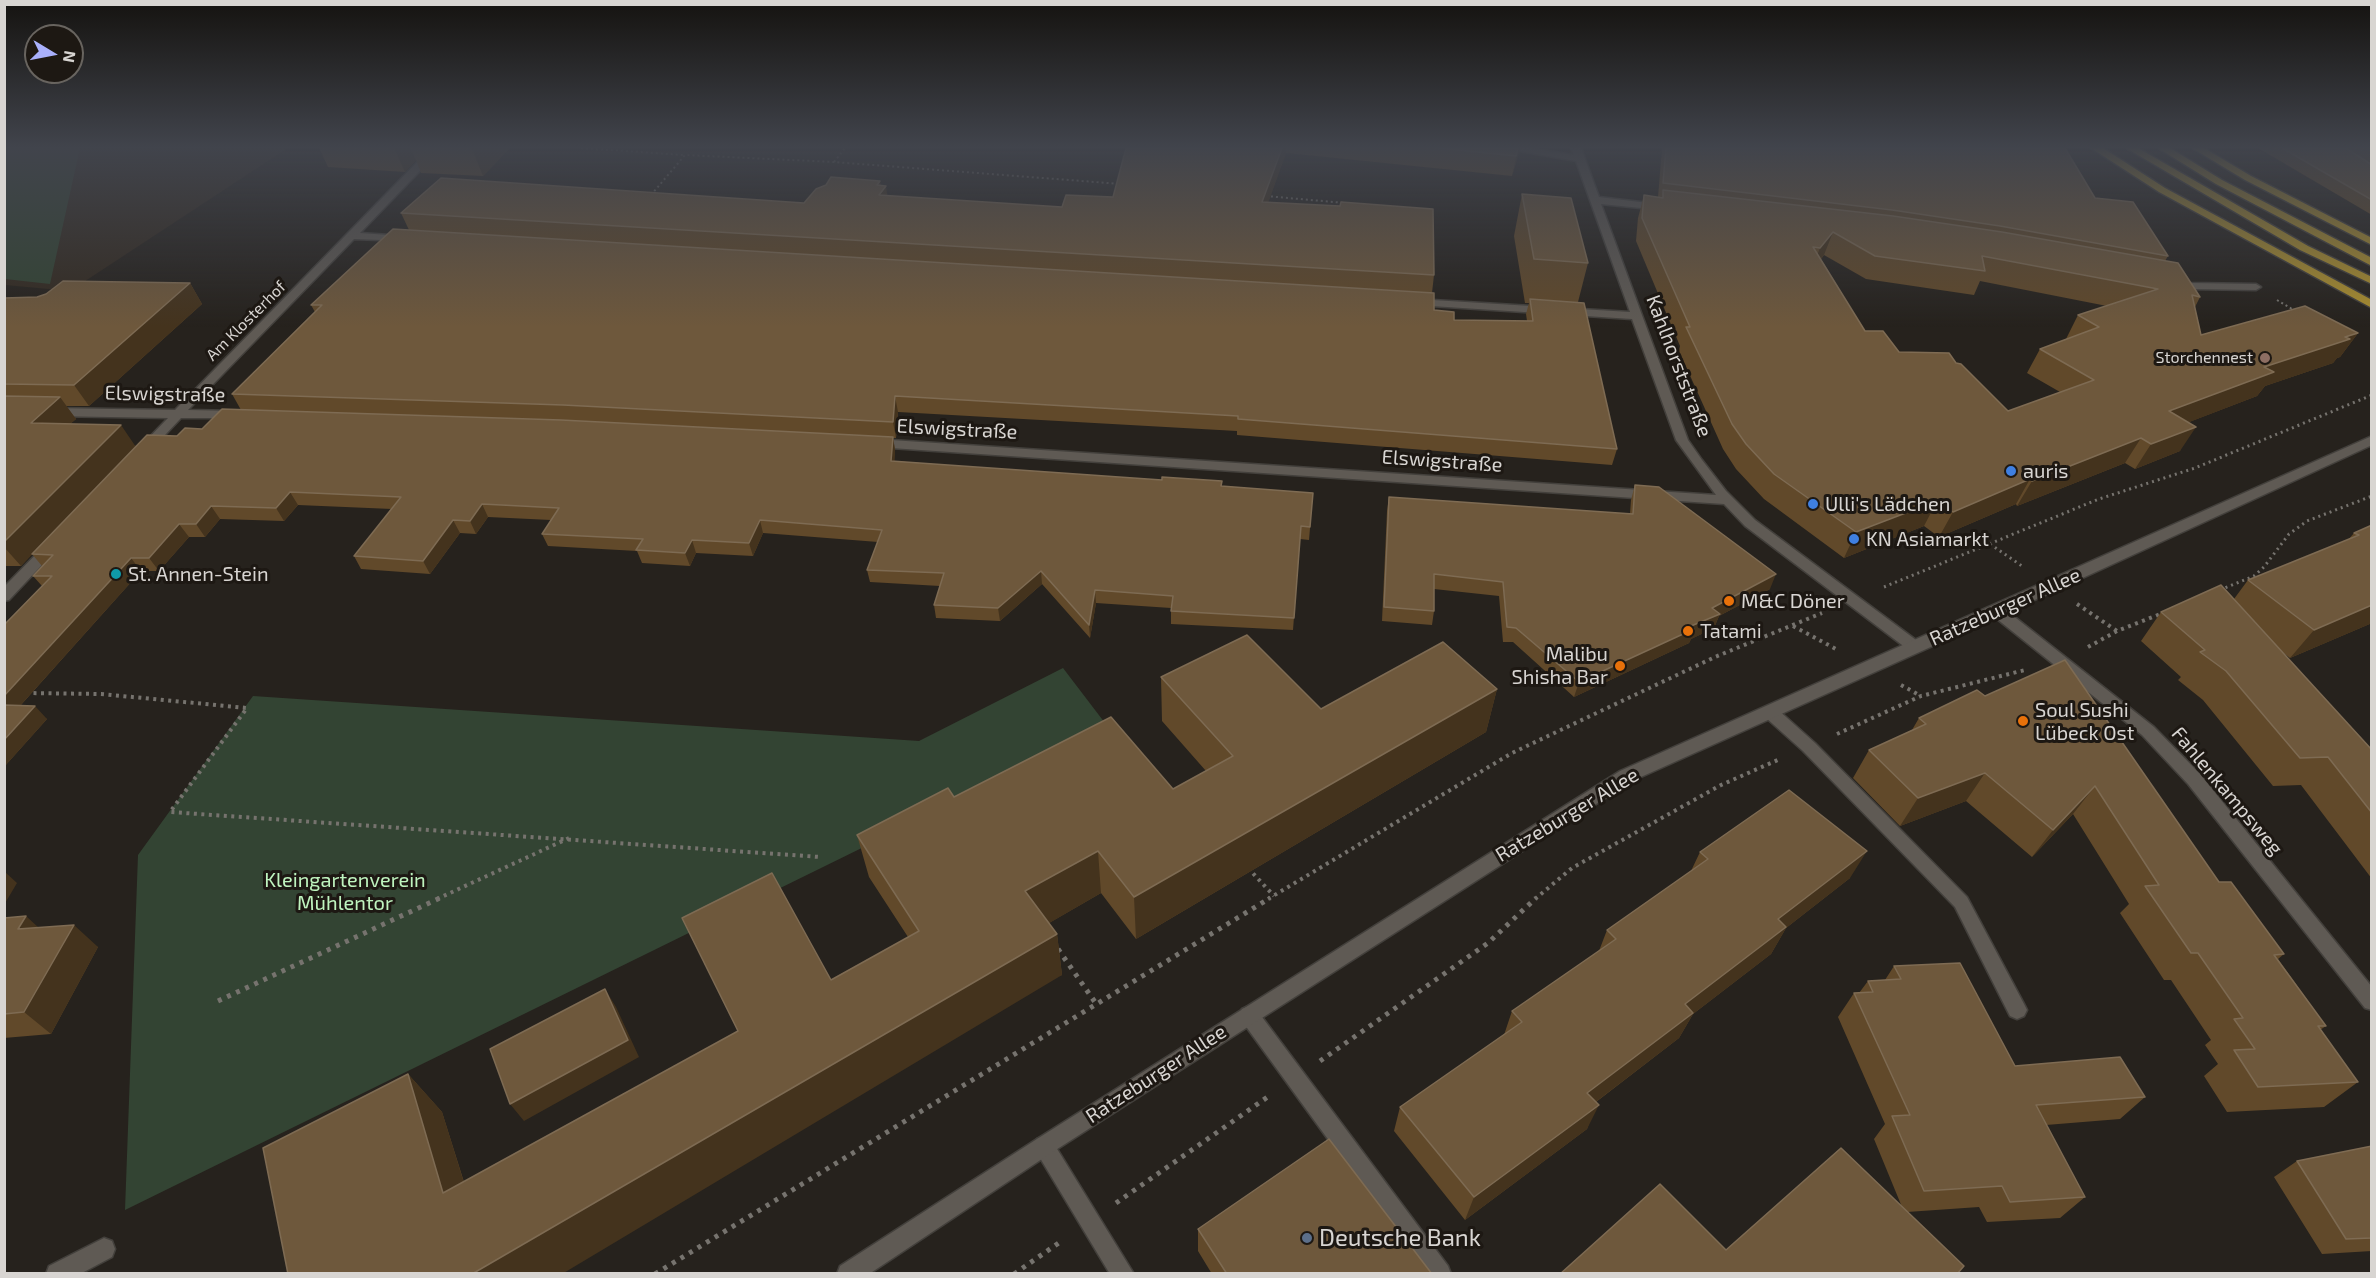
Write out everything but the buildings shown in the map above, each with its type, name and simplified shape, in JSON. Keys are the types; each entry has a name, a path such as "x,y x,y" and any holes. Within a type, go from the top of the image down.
{"main road":[{"path":"2193,208 2372,305"},
{"path":"2234,208 2304,248 2372,281"},
{"path":"2266,208 2372,263"},
{"path":"2305,208 2372,242"}],"street":[{"name":"Am Klosterhof","path":"130,463 380,208"},
{"name":"Kahlhorststraße","path":"1598,208 1635,316 1682,440 1706,477 1750,523 1915,647"},
{"path":"353,236 413,240"},
{"path":"2167,282 2190,286 2256,287"},
{"path":"1408,302 1635,316"},
{"name":"Elswigstraße","path":"39,412 249,416"},
{"name":"Ratzeburger Allee","path":"848,1274 1044,1146 1626,776 1997,611 2372,440"},
{"name":"Elswigstraße","path":"865,443 1726,500"},
{"path":"4,596 60,538"},
{"name":"Fahlenkampsweg","path":"1997,611 2148,731 2193,779 2372,1002"},
{"path":"1770,712 1809,747 1961,902 2017,1010"},
{"path":"1249,1015 1440,1274"},
{"path":"1044,1146 1123,1274"},
{"path":"57,1274 104,1249"}],"path":[{"path":"2256,287 2297,312"},
{"path":"655,1274 1512,753 1715,657 2099,499 2195,468 2372,395"},
{"path":"2217,591 2254,576 2272,558 2289,534 2307,522 2372,496"},
{"path":"1014,1274 1488,943 1549,886 1572,868 1721,785 1921,696 2019,673 2087,648 2117,631 2168,611"},
{"path":"15,693 101,694 247,708 170,812 820,857"},
{"path":"218,1001 569,838"},
{"path":"1242,862 1274,896"},
{"path":"1054,944 1097,1005"}],"shaded area":[{"path":"4,208 197,208 70,291 5,285"}],"green space":[{"path":"5,208 67,208 50,284 5,279"},
{"name":"Kleingartenverein Mühlentor","path":"1063,668 1108,727 125,1210 138,855 253,696 919,741"}],"place":[{"name":"Storchennest","path":"2265,358"},
{"name":"auris","path":"2011,471"},
{"name":"Ulli's Lädchen","path":"1813,504"},
{"name":"KN Asiamarkt","path":"1854,539"},
{"name":"St. Annen-Stein","path":"116,574"},
{"name":"M&C Döner","path":"1729,601"},
{"name":"Tatami","path":"1688,631"},
{"name":"Malibu Shisha Bar","path":"1620,666"},
{"name":"Soul Sushi Lübeck Ost","path":"2023,721"},
{"name":"Deutsche Bank","path":"1307,1238"}]}
